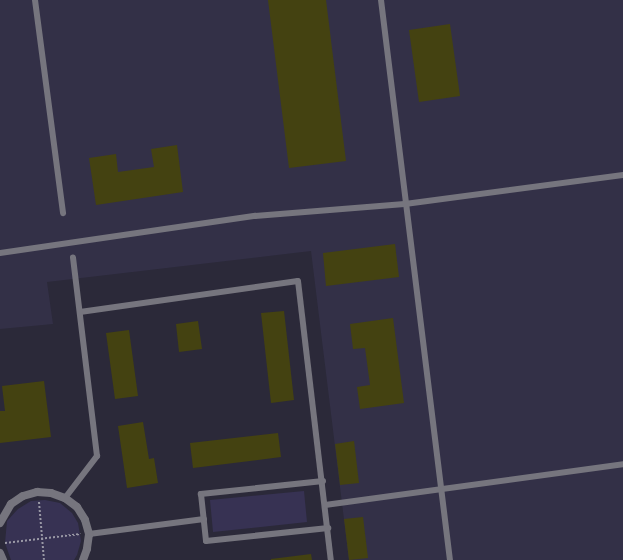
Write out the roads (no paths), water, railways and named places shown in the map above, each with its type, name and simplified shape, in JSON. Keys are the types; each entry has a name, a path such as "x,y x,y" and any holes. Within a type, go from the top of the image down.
{"street":[{"path":"1,519 11,504 23,496 37,492 52,493 65,498 77,507 85,520 87,549 83,560"},
{"path":"0,553 3,560"}],"lane":[{"path":"35,0 63,213"},
{"path":"381,0 450,560"},
{"path":"0,253 256,216 405,204 623,175"},
{"path":"65,498 97,456 73,257"},
{"path":"80,312 298,281 323,481 331,560"},
{"path":"325,505 623,464"},
{"path":"323,481 201,494 206,541 328,528"},
{"path":"85,534 204,519"}]}
